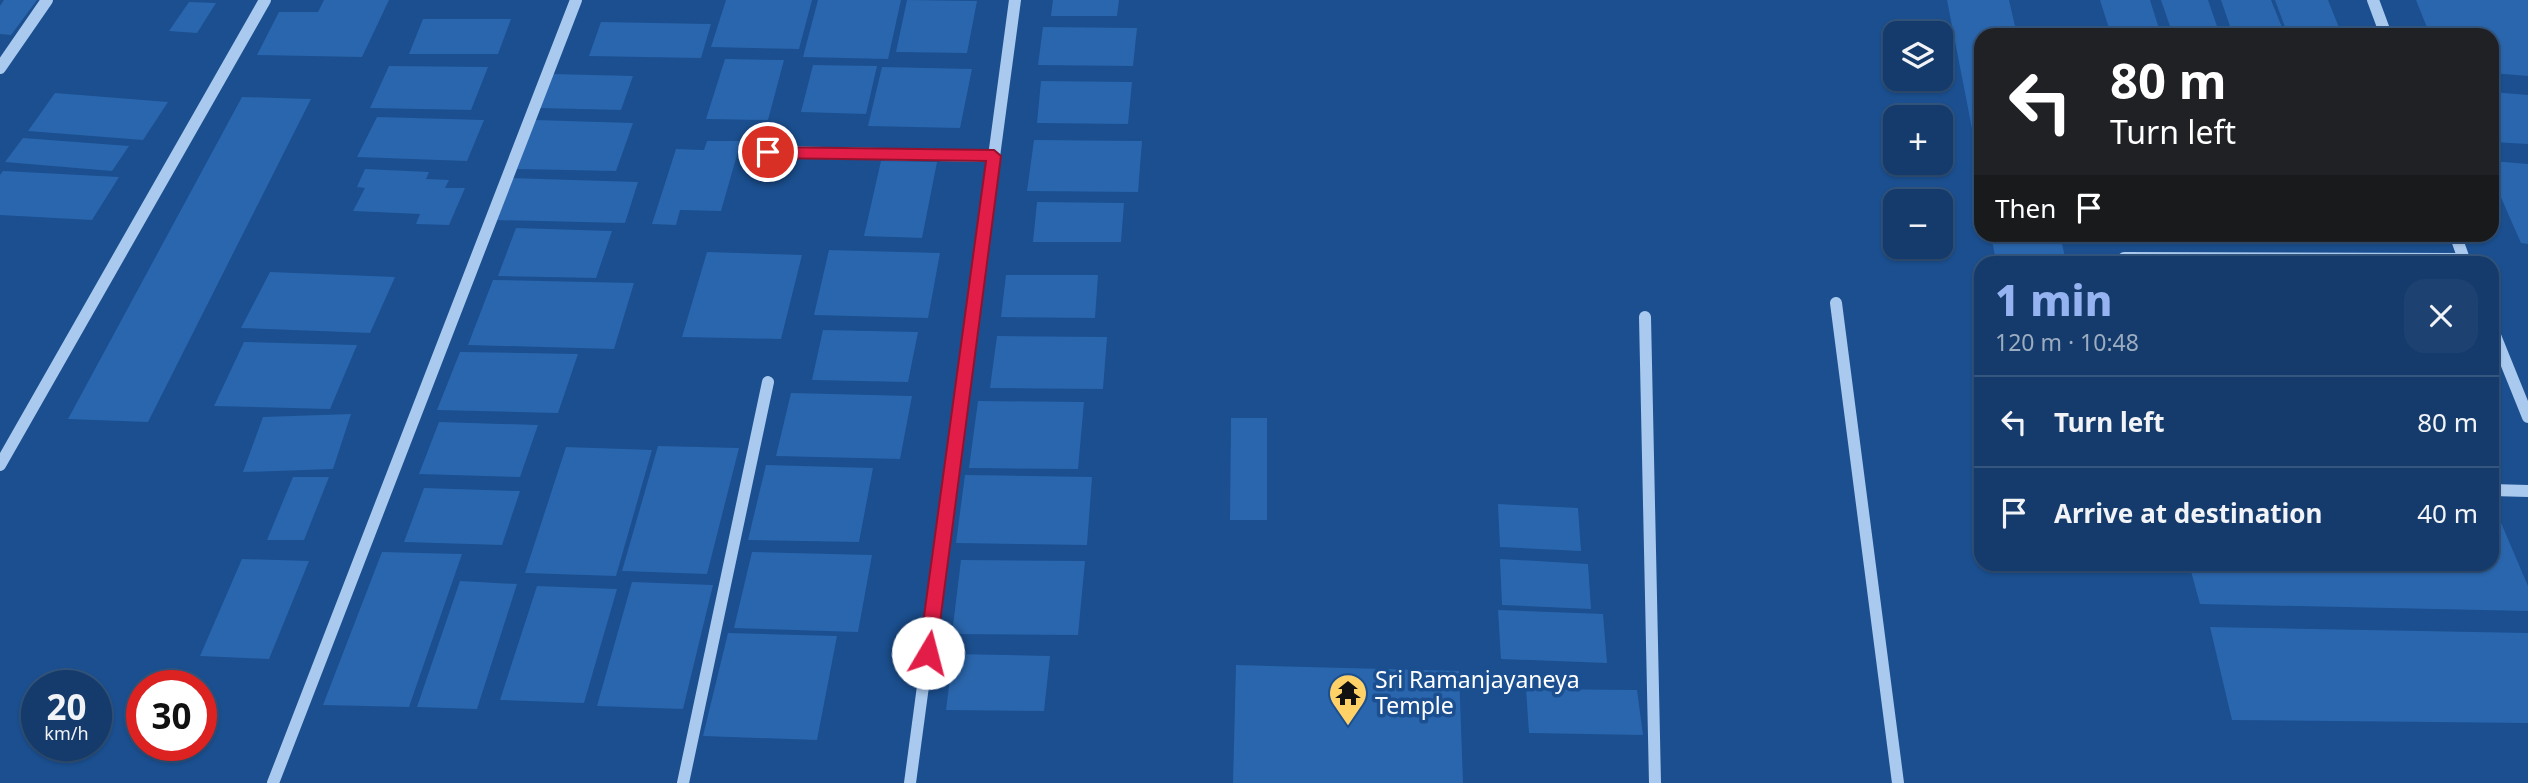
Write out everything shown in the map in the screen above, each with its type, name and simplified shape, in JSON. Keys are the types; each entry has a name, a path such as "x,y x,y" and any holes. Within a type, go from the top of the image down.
{"street":[{"path":"2,63 47,0"},
{"path":"0,465 265,0"},
{"path":"273,783 576,0"},
{"path":"910,783 1015,0"},
{"path":"2373,0 2383,28"},
{"path":"768,152 994,156"},
{"path":"1836,303 1898,783"},
{"path":"1645,317 1655,783"},
{"path":"2499,345 2528,417"},
{"path":"683,783 768,382"},
{"path":"2499,490 2528,491"}],"building":[{"path":"4,0 37,0 11,35 0,34 0,6"},
{"path":"324,0 389,0 362,57 257,55 279,12 318,12"},
{"path":"726,0 812,0 799,49 711,47"},
{"path":"818,0 901,0 888,59 803,57"},
{"path":"907,0 977,1 967,53 896,52"},
{"path":"1053,0 1119,0 1117,16 1051,16"},
{"path":"1947,0 2009,0 2015,28 1974,28 1974,139"},
{"path":"2100,0 2150,0 2159,28 2109,28"},
{"path":"2161,0 2208,0 2218,28 2171,28"},
{"path":"2221,0 2271,0 2282,28 2231,28"},
{"path":"2275,0 2328,0 2339,28 2285,28"},
{"path":"2416,0 2528,0 2528,76 2499,74 2499,28 2427,28"},
{"path":"189,2 216,3 197,33 169,31"},
{"path":"423,19 511,19 498,54 409,54"},
{"path":"601,22 711,24 701,58 589,56"},
{"path":"1043,27 1137,28 1133,66 1038,65"},
{"path":"725,59 784,60 768,120 706,119"},
{"path":"813,65 877,66 866,114 801,112"},
{"path":"389,66 488,67 471,110 370,108"},
{"path":"882,67 972,69 960,128 868,126"},
{"path":"552,74 633,76 621,110 538,108"},
{"path":"1041,81 1132,82 1128,124 1037,123"},
{"path":"55,93 168,102 143,140 28,131"},
{"path":"2499,93 2528,95 2528,144 2499,142"},
{"path":"242,97 311,99 148,422 68,419"},
{"path":"377,117 484,120 467,161 357,157"},
{"path":"535,120 633,123 616,171 517,169"},
{"path":"23,138 129,146 112,171 5,162"},
{"path":"1034,140 1142,141 1138,192 1027,191"},
{"path":"707,141 741,141 721,211 680,210 676,225 652,224 676,149 704,150"},
{"path":"881,161 937,162 922,238 864,236"},
{"path":"2499,162 2528,164 2528,244 2521,243 2499,193"},
{"path":"365,169 429,172 426,179 449,180 445,188 465,188 449,225 416,224 420,214 353,211 365,188 357,187"},
{"path":"3,171 119,177 92,220 0,215 0,175"},
{"path":"509,178 638,182 625,223 493,220"},
{"path":"1037,202 1124,203 1121,242 1033,242"},
{"path":"516,228 612,231 596,278 498,276"},
{"path":"1992,242 2062,242 2065,256 1995,256"},
{"path":"2176,242 2228,242 2229,244"},
{"path":"829,250 940,253 928,318 814,315"},
{"path":"707,252 802,255 781,339 682,337"},
{"path":"270,272 395,277 370,333 241,328"},
{"path":"1006,275 1098,275 1095,318 1001,317"},
{"path":"493,280 634,283 614,349 468,345"},
{"path":"823,330 918,332 908,382 812,380"},
{"path":"997,336 1107,337 1103,389 990,388"},
{"path":"244,342 357,345 330,409 214,406"},
{"path":"460,352 578,354 558,413 437,410"},
{"path":"791,393 912,396 900,459 776,456"},
{"path":"978,401 1084,402 1078,469 969,468"},
{"path":"351,414 333,469 243,472 263,417"},
{"path":"1231,418 1267,418 1267,520 1230,520"},
{"path":"439,422 538,425 520,477 419,474"},
{"path":"658,446 739,448 707,574 622,571"},
{"path":"566,447 652,450 616,576 525,573"},
{"path":"766,465 873,468 859,542 748,540"},
{"path":"965,475 1092,477 1087,545 956,543"},
{"path":"293,477 329,477 304,540 267,540"},
{"path":"424,488 520,491 502,545 404,542"},
{"path":"1498,504 1578,508 1581,551 1500,547"},
{"path":"2499,518 2528,586 2528,611 2200,604 2191,571 2499,571"},
{"path":"382,552 462,554 409,707 323,705"},
{"path":"752,552 872,555 858,632 734,628"},
{"path":"242,559 309,561 269,659 200,656"},
{"path":"1500,559 1588,564 1591,609 1502,605"},
{"path":"961,560 1085,561 1078,635 952,634"},
{"path":"460,581 517,584 477,709 417,707"},
{"path":"632,582 713,585 683,709 597,706"},
{"path":"537,586 617,589 584,703 500,700"},
{"path":"1498,610 1603,614 1607,663 1501,659"},
{"path":"2210,627 2528,633 2528,723 2232,720"},
{"path":"728,633 837,636 817,740 703,736"},
{"path":"953,654 1050,656 1044,711 946,710"},
{"name":"Sri Ramanjayaneya Temple","path":"1236,665 1459,671 1463,783 1233,783"},
{"path":"1526,689 1637,690 1643,735 1529,733"}],"place":[{"name":"Sri Ramanjayaneya Temple","path":"1348,727"}],"route":[{"path":"768,152 994,156 928,653"}]}
